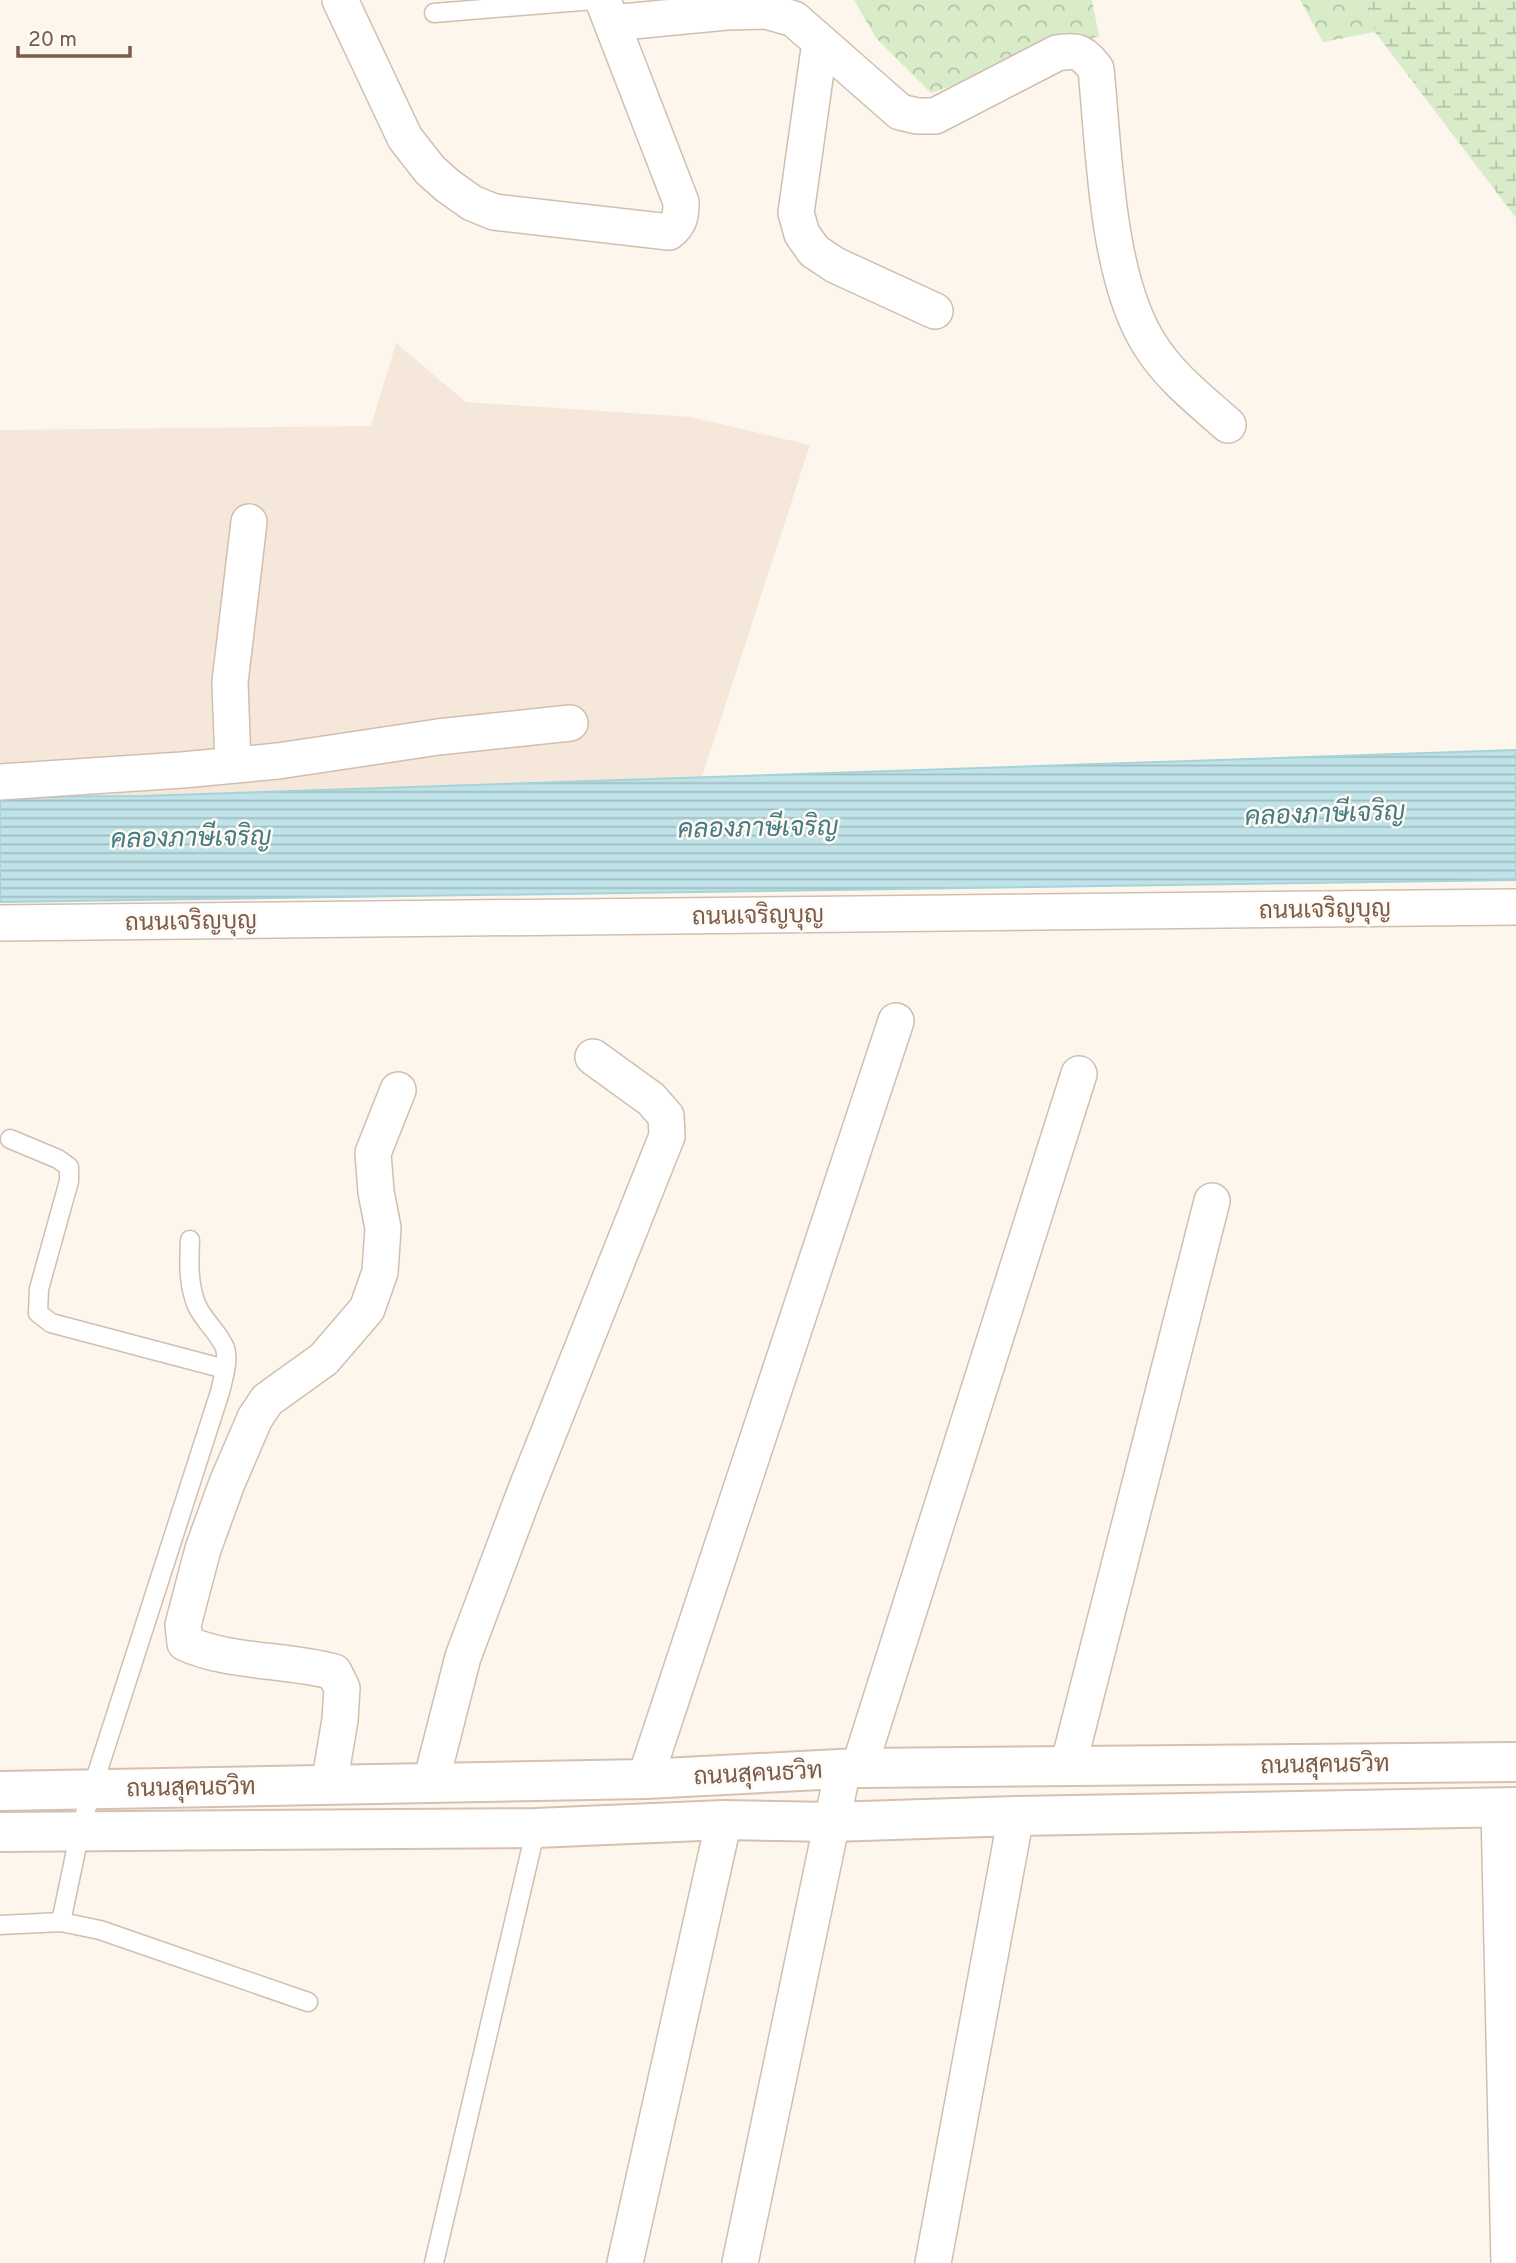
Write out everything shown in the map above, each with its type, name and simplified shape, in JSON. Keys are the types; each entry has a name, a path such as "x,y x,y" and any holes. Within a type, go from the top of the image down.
{"main road":[{"name":"ถนนสุคนธวิท","path":"0,1791 645,1779 851,1768 1516,1762"},
{"name":"ถนนสุคนธวิท","path":"0,1832 536,1828 724,1820 831,1822 1016,1816 1507,1808"}],"street":[{"path":"340,0 405,138 430,170 472,203 494,212 669,233 681,216 681,202 603,8 766,11 794,19 901,112 917,116 934,116 1057,53 1070,51 1084,54 1096,69 1113,237 1137,320 1150,345 1175,378 1228,425"},
{"path":"820,42 796,213 802,234 814,251 835,265 935,311"},
{"path":"233,765 230,681 249,522"},
{"path":"0,782 278,761 438,737 570,723"},
{"name":"ถนนเจริญบุญ","path":"0,923 1516,907"},
{"path":"645,1779 896,1021"},
{"path":"431,1783 463,1657 525,1492 667,1136 666,1116 651,1099 593,1057"},
{"path":"740,2263 831,1822 1079,1074"},
{"path":"329,1785 340,1720 342,1688 334,1672 314,1666 202,1651 185,1643 183,1625 203,1549 255,1418 267,1400 324,1359 367,1309 380,1272 383,1228 376,1192 373,1153 398,1090"},
{"path":"1068,1766 1212,1201"},
{"path":"1507,1808 1509,2263"},
{"path":"933,2263 1016,1816"},
{"path":"625,2263 724,1820"}],"lane":[{"path":"434,13 603,8"},
{"path":"10,1139 58,1159 68,1167 69,1181 40,1289 38,1313 51,1323 225,1369"},
{"path":"61,1922 80,1831 92,1789 216,1405 225,1369 225,1348 197,1307 192,1289 189,1268 190,1240"},
{"path":"434,2263 536,1828"},
{"path":"0,1925 61,1922 100,1930 308,2002"}],"shaded area":[{"path":"396,343 466,402 691,417 810,445 702,777 142,796 0,797 0,430 371,426"}],"green space":[{"path":"854,0 1092,0 1099,36 931,93 876,38"},
{"path":"1300,0 1367,0 1375,32 1323,42"},
{"path":"1367,0 1516,0 1516,218 1375,32"}],"water":[{"name":"คลองภาษีเจริญ","path":"1516,750 1516,880 0,902 0,797 142,796"}]}
